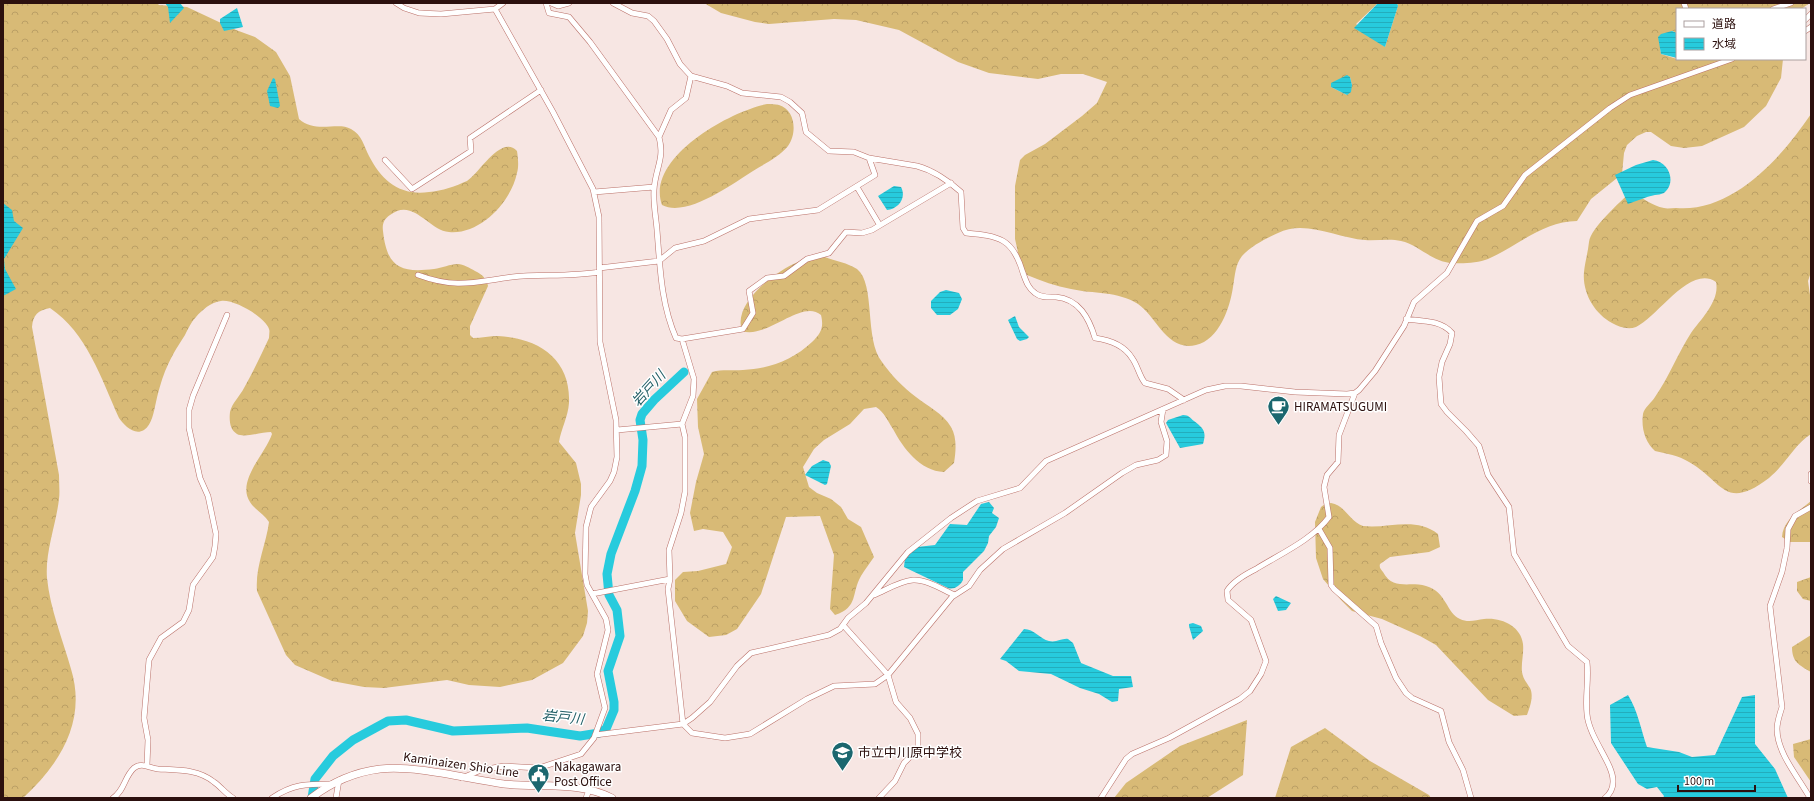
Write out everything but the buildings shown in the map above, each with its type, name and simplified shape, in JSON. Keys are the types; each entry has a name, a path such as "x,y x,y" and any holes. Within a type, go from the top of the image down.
{"main road":[{"name":"Kaminaizen Shio Line","path":"314,796 339,780 363,772 395,768 505,784 558,786 589,790 612,798"}],"street":[{"path":"396,3 404,8 419,13 441,14 495,9 503,3"},
{"path":"546,3 549,13 569,17 590,42 659,137 662,152 654,187 659,261 662,292 670,326 676,338 682,339 743,329 753,313 749,291 758,283 767,278 784,276 806,259 830,253 846,232 866,232 951,183"},
{"path":"551,3 558,6 568,3"},
{"path":"613,3 632,13 648,16 654,21 667,39 680,64 691,76 727,86 742,93 782,97 790,102 802,113 806,132 829,151 854,152 869,158 924,168 951,183 961,192 963,228 966,233 993,235 1005,241 1017,255 1029,288 1035,294 1070,300 1075,303 1084,313 1095,338 1111,340 1123,348 1132,358 1145,383 1168,389 1184,400"},
{"path":"1776,8 1791,3"},
{"path":"462,778 481,770 504,766 539,768 581,754 595,735 606,708 597,674 608,630 606,619 587,585 584,574 586,527 591,507 610,481 614,472 617,457 617,430 614,405 600,342 599,217 594,192 568,140 495,9"},
{"path":"1100,798 1126,758 1169,738 1240,699 1250,691 1261,674 1266,661 1251,620 1228,600 1227,591 1230,586 1245,575 1319,530 1329,517 1324,487 1327,476 1338,462 1339,435 1355,393 1376,371 1414,302 1446,273 1477,221 1503,206 1525,175 1570,138 1610,108 1630,96 1729,60"},
{"path":"659,137 671,110 686,98 691,76"},
{"path":"385,160 412,189 471,151 470,138 540,90"},
{"path":"418,275 436,281 460,284 513,277 599,270 659,261 675,248 704,241 749,220 818,210 875,175 869,158"},
{"path":"594,192 654,187"},
{"path":"857,187 880,224"},
{"path":"147,766 148,740 144,718 149,660 161,638 182,622 189,610 193,585 213,557 215,546 216,534 208,496 200,478 190,434 190,410 193,396 227,315"},
{"path":"1406,319 1437,323 1447,328 1452,333 1450,344 1442,362 1438,377 1441,404 1446,412 1479,446 1488,475 1509,507 1514,554 1568,646 1588,662 1587,713 1590,730 1612,773 1614,783 1609,794 1605,798"},
{"path":"682,339 694,378 693,396 682,424 685,437 685,492 681,513 670,550 670,579 668,589 682,724 692,733 725,738 750,734 807,698 834,686 876,684 888,676 954,595 969,586 980,570 1003,549 1065,513 1122,472 1136,465 1158,460 1166,455 1168,449 1167,441 1160,422 1163,409"},
{"path":"595,735 682,724 692,718 710,702 744,658 752,653 829,635 840,629 848,618 872,597 908,552 970,504 1020,488 1046,461 1206,390 1225,386 1294,392 1355,393"},
{"path":"617,430 682,424"},
{"path":"1811,474 1811,481"},
{"path":"1810,798 1781,747 1778,722 1782,707 1770,606 1782,572 1787,548 1788,529 1795,516 1811,507"},
{"path":"1319,530 1330,548 1331,585 1376,626 1381,643 1396,678 1406,693 1412,698 1441,711 1450,742 1463,770 1471,798"},
{"path":"592,594 670,579"},
{"path":"872,597 902,582 913,580 921,581 954,595"},
{"path":"843,625 888,676 896,702 910,718 918,734 918,749 904,763 895,781 879,798"},
{"path":"113,798 121,791 134,768 138,766 147,766 158,769 176,768 203,776 214,782 233,798"},
{"path":"336,798 339,780"},
{"path":"272,798 290,787 311,784 331,784"},
{"path":"586,798 589,790"}],"green space":[{"path":"3,3 157,3 159,5 187,7 236,30 255,37 276,52 290,76 299,119 312,126 340,126 355,131 380,173 393,185 409,192 419,193 434,191 458,185 472,177 497,151 511,147 517,151 518,168 514,184 501,205 483,222 461,232 449,232 441,230 413,212 398,210 386,218 383,228 388,253 392,260 404,268 422,270 460,264 484,277 488,286 470,326 470,335 473,338 498,336 527,341 539,346 550,354 565,374 569,403 559,442 576,463 581,484 581,495 575,533 588,611 587,623 583,636 563,663 532,680 500,687 469,685 447,680 384,688 364,687 332,681 295,665 286,655 257,591 259,565 269,522 252,505 247,494 249,476 269,442 272,434 271,432 240,435 231,428 230,422 230,412 232,406 247,382 269,338 269,330 266,324 255,314 241,306 227,301 214,303 204,309 191,323 170,360 161,383 149,425 144,430 137,432 126,426 119,418 92,357 74,330 63,318 50,308 39,312 35,316 32,327 59,475 58,509 49,548 47,578 54,613 71,669 75,688 75,706 73,724 67,740 59,756 48,771 23,798 3,798"},
{"path":"704,3 1378,3 1356,24 1385,47 1398,6 1397,3 1810,3 1802,8 1676,8 1676,33 1672,31 1660,47 1661,54 1676,59 1676,60 1783,60 1781,78 1766,106 1744,127 1702,146 1684,148 1671,146 1651,132 1646,132 1637,136 1627,145 1624,153 1622,174 1591,199 1577,221 1553,225 1531,235 1488,259 1465,263 1452,263 1438,260 1408,243 1397,240 1355,239 1321,230 1299,228 1288,229 1259,243 1242,256 1237,267 1229,304 1222,322 1211,337 1204,342 1186,346 1170,339 1138,304 1114,295 1079,291 1043,281 1027,275 1020,261 1015,239 1015,186 1020,160 1025,155 1045,144 1097,103 1107,82 1083,74 1061,74 1038,79 989,73 958,62 899,30 856,20 834,19 769,24 721,13","holes":["1350,77 1352,85 1347,95 1331,87"]},
{"path":"767,104 778,105 785,108 792,117 794,129 793,135 788,146 780,154 709,198 684,207 672,208 662,205 660,187 666,170 678,154 694,140 713,127 751,108"},
{"path":"1811,114 1811,272 1808,281 1811,302 1811,434 1769,478 1754,488 1742,493 1733,493 1725,490 1685,460 1655,451 1646,439 1643,424 1643,414 1645,410 1660,389 1691,333 1709,309 1715,296 1716,282 1706,278 1695,280 1674,294 1644,322 1636,327 1621,327 1612,323 1600,314 1587,295 1584,272 1589,242 1600,222 1631,191 1655,205 1665,208 1697,207 1717,201 1736,192 1771,164 1786,148"},
{"path":"825,257 857,269 863,276 869,299 873,340 877,352 882,362 906,389 948,422 953,431 955,440 956,449 954,463 944,472 927,468 907,451 886,417 879,409 876,407 864,409 850,424 824,440 814,449 803,467 809,487 817,493 831,499 841,507 848,519 861,527 874,557 858,582 851,604 843,612 835,615 830,609 834,555 820,516 786,517 761,594 737,629 726,635 709,637 687,621 675,601 675,580 683,572 698,571 726,564 732,547 723,532 703,529 694,531 690,513 696,482 704,454 698,427 697,399 712,372 762,368 789,359 815,339 820,333 822,323 821,315 813,311 794,315 762,330 752,332 742,331 741,320 743,310 750,299 768,280 789,266 798,262"},
{"path":"1811,501 1811,542 1790,542 1782,537 1788,521"},
{"path":"1325,504 1336,504 1354,521 1363,526 1411,524 1429,529 1438,534 1440,547 1429,552 1390,557 1380,564 1380,568 1392,582 1426,586 1433,589 1442,597 1452,612 1460,619 1469,621 1490,619 1503,621 1518,632 1523,644 1522,672 1532,694 1527,715 1514,716 1488,700 1436,645 1382,619 1352,611 1341,600 1323,579 1316,558 1315,522 1321,507"},
{"path":"1811,577 1811,601 1803,599 1797,591 1797,582"},
{"path":"1811,635 1811,672 1795,660 1792,647"},
{"path":"1247,720 1243,775 1207,798 1114,798 1126,783 1180,746"},
{"path":"1325,728 1370,761 1429,795 1431,798 1275,798 1291,747"},
{"path":"1811,739 1811,782 1794,757 1793,744"}],"water":[{"path":"165,3 180,3 184,8 170,23 168,7"},
{"path":"1378,3 1397,3 1398,6 1385,47 1354,28"},
{"path":"237,8 243,27 224,31 220,23 220,19"},
{"path":"1672,31 1676,33 1676,58 1661,54 1658,37 1661,34"},
{"path":"1347,75 1350,77 1352,85 1351,92 1347,95 1331,87 1331,83"},
{"path":"273,78 275,79 280,106 278,108 270,106 267,91"},
{"path":"1653,160 1663,164 1667,168 1670,178 1668,189 1664,193 1628,204 1615,175 1636,165"},
{"path":"894,186 901,187 903,191 902,199 895,208 887,210 878,196"},
{"path":"3,203 12,210 14,221 23,228 4,259 5,269 16,289 3,296"},
{"path":"946,290 959,293 962,299 958,309 950,315 937,315 931,308 931,301 940,292"},
{"path":"1015,316 1019,327 1029,337 1027,339 1020,341 1017,339 1008,320"},
{"path":"1183,415 1189,417 1202,428 1205,436 1203,444 1180,448 1166,423 1168,420"},
{"path":"823,460 829,462 831,466 827,484 825,485 805,475 812,466"},
{"path":"989,502 994,508 992,513 999,518 996,527 989,536 988,543 984,551 963,572 963,580 959,586 955,588 948,588 904,567 905,558 917,547 935,545 950,524 967,525 981,504"},
{"path":"1276,596 1291,603 1286,610 1278,611 1273,599"},
{"path":"1193,623 1201,626 1203,631 1193,640 1189,624"},
{"path":"1024,629 1028,629 1049,641 1068,639 1073,643 1081,663 1113,676 1131,676 1133,687 1119,689 1118,701 1112,702 1099,694 1080,688 1051,674 1019,671 1006,661 1000,659"},
{"path":"1628,695 1637,714 1647,747 1679,752 1692,757 1715,755 1742,697 1755,695 1755,744 1775,769 1788,798 1663,798 1664,796 1657,787 1647,789 1638,784 1611,743 1610,705"}],"waterway":[{"name":"岩戸川","path":"312,798 315,779 333,756 353,740 388,721 406,720 453,731 527,728 580,736 599,733 606,729 614,710 614,702 608,671 620,636 617,610 609,595 607,574 611,554 635,491 642,466 643,440 640,420 642,414 654,400 684,372"}],"place":[{"name":"HIRAMATSUGUMI","path":"1279,426"},
{"name":"市立中川原中学校","path":"842,772"},
{"name":"Nakagawara Post Office","path":"538,794"}]}
